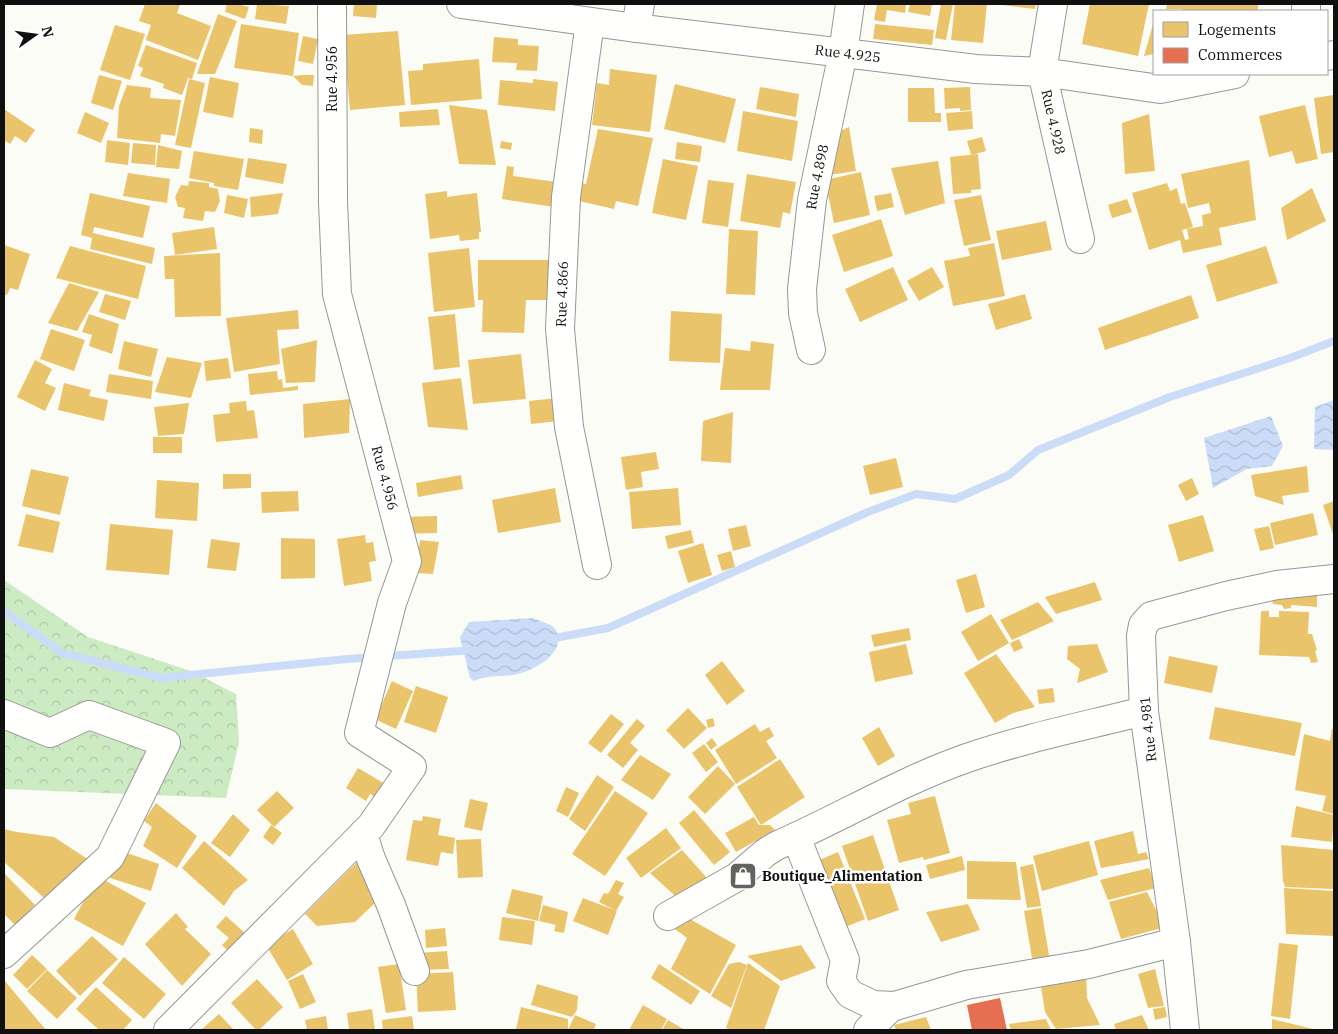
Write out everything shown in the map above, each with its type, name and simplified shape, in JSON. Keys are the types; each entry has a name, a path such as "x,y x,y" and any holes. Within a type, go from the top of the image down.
{"street":[{"name":"Rue 4.956","path":"168,1030 371,826 412,767 359,733 392,603 407,561 337,294 333,193 332,4"},
{"name":"Rue 4.925","path":"461,4 590,22 638,16 843,53 976,69 1042,72 1160,89 1230,75"},
{"name":"Rue 4.898","path":"811,350 803,313 802,288 812,200 843,53 850,4"},
{"name":"Rue 4.928","path":"1053,4 1042,72 1080,239"},
{"name":"Rue 4.866","path":"590,22 566,197 560,329 569,427 597,565"},
{"name":"Rue 4.981","path":"1185,1030 1176,942 1144,711 1142,625 1151,616 1226,596 1277,585 1334,579"},
{"path":"668,916 737,877 765,853 915,779 968,758 1050,734 1144,711"},
{"path":"4,714 50,733 89,715 166,743 110,857 4,954"},
{"path":"363,834 370,859 391,905 415,971"},
{"path":"796,837 846,960 841,980 850,994 873,1005 892,1006 966,985 1089,964 1176,942"},
{"path":"868,1030 892,1006"}],"green space":[{"path":"4,580 88,637 191,671 236,694 239,742 226,798 4,789"}],"water":[{"path":"1334,400 1334,450 1314,449 1315,407"},
{"path":"1271,416 1283,446 1272,466 1247,469 1213,488 1204,438"},
{"path":"533,618 554,628 558,636 558,642 553,653 544,662 532,669 515,674 474,681 470,678 460,637 469,622"}],"building: Logements":[{"path":"145,4 180,4 177,13 211,26 198,60 146,40 151,25 139,21"},
{"path":"227,4 249,7 245,19 225,12"},
{"path":"257,4 289,6 286,24 255,19"},
{"path":"354,4 377,4 376,18 353,16"},
{"path":"877,4 906,4 905,13 887,10 885,22 874,20"},
{"path":"910,4 932,4 930,16 908,12"},
{"path":"941,4 953,4 946,40 935,38"},
{"path":"955,4 987,4 983,43 951,40"},
{"path":"1002,4 1036,4 1035,9"},
{"path":"1090,4 1149,4 1138,56 1082,44"},
{"path":"1167,4 1258,4 1258,10 1166,9"},
{"path":"218,14 237,21 215,74 197,74"},
{"path":"241,24 299,33 293,76 234,68"},
{"path":"875,24 934,30 932,45 873,39"},
{"path":"1153,24 1153,54 1144,56"},
{"path":"115,25 145,34 130,80 100,70"},
{"path":"398,31 405,105 350,110 343,35"},
{"path":"303,36 318,39 313,64 298,61"},
{"path":"494,37 518,39 518,45 539,46 537,71 516,70 517,63 492,62"},
{"path":"146,45 197,63 192,79 188,78 182,95 163,88 164,84 140,76 143,68 138,66"},
{"path":"479,59 482,99 411,105 408,71 423,70 423,64"},
{"path":"610,69 657,75 650,132 592,125 597,83 609,85"},
{"path":"99,75 122,81 113,110 91,103"},
{"path":"314,75 313,86 302,85 293,76"},
{"path":"210,77 239,83 233,118 203,112"},
{"path":"189,79 205,83 191,148 175,145"},
{"path":"533,79 558,82 555,111 498,105 500,80 533,83"},
{"path":"675,84 736,99 725,143 664,129"},
{"path":"127,85 151,88 150,98 181,100 175,136 161,134 160,143 117,138 119,106"},
{"path":"760,87 799,94 796,117 756,109"},
{"path":"970,87 971,110 960,111 960,108 945,109 944,88"},
{"path":"908,88 934,88 935,113 941,113 941,122 908,122"},
{"path":"1334,95 1334,152 1321,154 1314,98"},
{"path":"449,105 487,110 496,165 459,164"},
{"path":"1305,105 1318,159 1296,164 1292,151 1269,157 1259,116"},
{"path":"4,109 35,130 26,143 15,136 10,144 4,140"},
{"path":"438,109 440,125 400,127 399,112"},
{"path":"743,111 798,121 792,161 737,151"},
{"path":"972,111 973,129 948,131 946,113"},
{"path":"85,112 109,123 101,143 77,133"},
{"path":"1149,114 1155,171 1125,174 1122,123"},
{"path":"849,127 856,171 829,175 832,135"},
{"path":"250,128 263,130 262,144 249,142"},
{"path":"598,129 653,138 638,206 616,201 614,209 570,199 574,181 586,184"},
{"path":"982,137 986,151 971,155 967,141"},
{"path":"107,140 130,143 128,165 105,162"},
{"path":"501,141 512,143 511,150 500,148"},
{"path":"677,142 702,146 700,162 675,159"},
{"path":"133,143 156,145 155,165 131,163"},
{"path":"158,145 182,151 179,169 156,167"},
{"path":"194,151 244,159 238,190 214,186 214,183 189,178"},
{"path":"978,154 981,189 971,190 971,193 953,194 950,157"},
{"path":"248,158 287,164 283,184 245,177"},
{"path":"663,159 698,166 686,220 652,213"},
{"path":"1249,160 1256,220 1219,228 1222,245 1183,253 1180,240 1149,250 1132,193 1167,183 1170,191 1177,188 1181,204 1185,203 1193,227 1182,230 1185,240 1189,239 1187,229 1203,226 1202,215 1211,213 1209,203 1188,208 1181,174"},
{"path":"938,161 945,203 905,215 891,168"},
{"path":"507,166 514,167 513,176 557,182 554,207 502,199"},
{"path":"861,172 870,215 834,223 825,180"},
{"path":"128,173 170,179 167,203 123,196"},
{"path":"747,174 796,182 790,214 783,212 780,228 740,221"},
{"path":"708,180 734,183 728,227 702,223"},
{"path":"189,181 209,183 209,187 218,189 220,201 215,212 205,211 203,221 183,218 185,208 178,207 175,197 181,185 188,186"},
{"path":"1312,188 1326,221 1287,240 1281,208"},
{"path":"447,191 447,197 477,193 481,232 479,232 479,239 460,241 459,235 430,239 425,194"},
{"path":"90,193 150,206 143,238 94,227 93,233 155,248 152,264 90,249 92,238 81,235"},
{"path":"283,193 278,214 251,217 250,197"},
{"path":"891,193 894,207 877,211 874,196"},
{"path":"227,195 248,199 244,218 224,213"},
{"path":"981,195 991,240 964,246 954,200"},
{"path":"1127,199 1132,212 1112,218 1108,205"},
{"path":"881,219 893,256 844,272 832,235"},
{"path":"1046,221 1052,250 1002,260 996,231"},
{"path":"214,227 217,249 175,255 172,233"},
{"path":"729,229 758,231 755,295 726,294"},
{"path":"994,243 1005,296 953,306 944,261 970,256 968,248"},
{"path":"4,245 30,254 18,290 10,288 7,295 4,294"},
{"path":"70,246 146,266 138,299 56,278"},
{"path":"1266,246 1278,283 1217,302 1206,265"},
{"path":"469,248 475,307 434,312 428,253"},
{"path":"220,253 221,316 175,317 174,279 165,279 164,256"},
{"path":"478,260 551,260 551,300 526,300 524,333 482,332 483,300 478,300"},
{"path":"893,267 908,300 860,322 845,289"},
{"path":"932,267 944,287 919,301 907,281"},
{"path":"69,283 99,292 77,331 48,323"},
{"path":"105,294 131,301 125,320 99,312"},
{"path":"1025,294 1032,319 996,330 988,304"},
{"path":"1191,295 1199,318 1105,350 1098,328"},
{"path":"298,310 299,329 277,330 280,364 234,372 226,318"},
{"path":"671,311 722,314 720,363 669,361"},
{"path":"89,314 119,324 112,354 89,346 92,335 82,332"},
{"path":"455,314 460,367 434,370 428,317"},
{"path":"51,329 85,340 74,371 40,359"},
{"path":"317,340 315,382 286,383 281,349"},
{"path":"124,341 158,349 151,377 118,369"},
{"path":"751,341 774,344 770,390 720,390 725,348 750,351"},
{"path":"521,354 526,399 473,404 468,360"},
{"path":"167,357 202,363 191,398 155,392"},
{"path":"228,358 231,378 206,381 204,361"},
{"path":"35,360 52,369 45,383 56,388 45,411 17,397"},
{"path":"277,371 278,380 282,379 283,388 298,386 298,390 250,395 248,374"},
{"path":"109,374 153,381 151,399 106,392"},
{"path":"461,378 468,430 428,427 422,383"},
{"path":"64,383 91,390 89,396 108,400 104,421 58,410"},
{"path":"557,398 559,421 531,424 529,401"},
{"path":"350,399 349,433 304,438 303,404"},
{"path":"246,401 247,411 254,410 258,438 216,442 213,415 230,413 229,403"},
{"path":"189,403 184,434 158,436 154,407"},
{"path":"733,412 731,463 701,461 703,421"},
{"path":"153,437 182,437 182,453 153,453"},
{"path":"656,452 659,469 641,472 643,487 626,490 621,457"},
{"path":"896,458 903,487 870,495 863,466"},
{"path":"1307,466 1309,492 1282,496 1284,505 1255,496 1251,475"},
{"path":"31,469 69,477 60,515 22,506"},
{"path":"223,474 251,474 251,488 223,489"},
{"path":"461,475 463,489 418,497 416,483"},
{"path":"1192,478 1199,494 1186,501 1178,485"},
{"path":"157,480 199,483 197,521 155,518"},
{"path":"555,488 561,522 498,533 492,500"},
{"path":"678,488 681,525 632,529 629,492"},
{"path":"298,491 299,511 262,513 261,492"},
{"path":"1334,501 1334,537 1323,505"},
{"path":"1313,513 1318,535 1275,545 1270,523"},
{"path":"26,514 60,522 53,553 18,546"},
{"path":"1203,515 1214,551 1179,562 1168,525"},
{"path":"437,516 437,533 395,534 394,517"},
{"path":"110,524 173,530 169,575 106,570"},
{"path":"746,525 751,546 733,551 728,529"},
{"path":"1269,526 1274,548 1260,551 1254,529"},
{"path":"691,530 694,543 668,549 665,536"},
{"path":"365,535 366,543 373,542 376,561 369,562 372,581 344,586 337,539"},
{"path":"281,538 315,539 315,578 281,579"},
{"path":"211,539 240,543 236,571 207,568"},
{"path":"420,540 439,542 433,574 416,573"},
{"path":"703,543 712,575 688,583 678,551"},
{"path":"731,551 735,567 722,571 717,555"},
{"path":"976,574 985,607 966,613 956,580"},
{"path":"1095,582 1102,600 1056,614 1045,597"},
{"path":"1317,591 1317,607 1291,605 1291,608 1284,609 1282,605 1273,604 1270,592"},
{"path":"1038,602 1054,621 1012,640 1000,620"},
{"path":"1261,611 1269,611 1269,617 1279,617 1279,611 1309,612 1308,634 1312,634 1317,650 1315,651 1318,662 1311,663 1309,657 1259,655"},
{"path":"991,614 1009,643 978,661 961,632"},
{"path":"909,628 911,640 874,647 871,635"},
{"path":"1019,639 1023,648 1014,652 1010,643"},
{"path":"906,644 913,674 875,682 869,652"},
{"path":"1097,644 1108,672 1077,683 1080,669 1067,659 1068,646"},
{"path":"996,654 1035,707 1013,713 995,723 964,673"},
{"path":"1169,656 1218,666 1212,693 1164,683"},
{"path":"722,661 745,691 727,705 705,675"},
{"path":"392,681 413,691 396,729 375,719"},
{"path":"416,686 448,697 436,733 404,722"},
{"path":"1053,688 1055,702 1039,704 1037,690"},
{"path":"1215,707 1302,723 1295,756 1209,739"},
{"path":"688,708 707,728 684,749 666,730"},
{"path":"611,714 624,724 601,753 588,743"},
{"path":"713,718 715,726 708,728 706,720"},
{"path":"637,719 645,726 630,743 638,750 623,768 607,755"},
{"path":"755,724 760,732 769,727 774,736 766,741 777,758 736,784 715,750"},
{"path":"879,727 895,756 878,766 862,738"},
{"path":"1334,728 1334,814 1322,811 1326,796 1295,790 1304,734 1330,741 1332,729"},
{"path":"712,738 717,745 711,750 706,743"},
{"path":"704,744 718,762 706,772 692,753"},
{"path":"640,755 671,774 653,800 621,780"},
{"path":"780,759 805,797 761,825 737,787"},
{"path":"718,766 735,784 705,814 688,797"},
{"path":"358,768 385,784 377,798 370,794 366,801 346,788"},
{"path":"597,775 614,787 585,831 569,819"},
{"path":"566,787 579,793 568,817 556,811"},
{"path":"277,791 294,808 274,827 257,810"},
{"path":"615,791 648,813 605,876 572,854"},
{"path":"935,796 950,853 924,860 923,857 899,863 887,820 911,814 908,803"},
{"path":"470,799 488,803 482,831 464,827"},
{"path":"156,803 197,836 177,868 143,846 152,827 144,821"},
{"path":"1296,806 1334,815 1332,842 1291,837"},
{"path":"694,810 730,852 714,865 679,823"},
{"path":"233,814 250,830 230,857 211,843"},
{"path":"423,816 441,819 438,835 455,838 453,854 441,852 438,866 406,860 413,820 422,821"},
{"path":"754,817 759,825 770,825 775,830 736,852 725,833"},
{"path":"271,825 282,833 273,845 263,837"},
{"path":"666,828 681,848 641,878 626,858"},
{"path":"4,829 54,837 89,860 51,904 4,862"},
{"path":"1133,831 1138,854 1146,852 1149,859 1101,868 1094,841"},
{"path":"873,835 899,910 868,921 842,846"},
{"path":"481,839 483,877 458,878 456,840"},
{"path":"204,841 248,880 234,891 224,906 182,868"},
{"path":"1089,841 1098,875 1042,891 1033,856"},
{"path":"1281,845 1334,850 1334,889 1285,887"},
{"path":"682,850 707,878 683,903 650,873"},
{"path":"121,851 159,864 151,891 110,878"},
{"path":"838,852 865,919 836,931 808,865"},
{"path":"962,856 965,870 930,879 926,865"},
{"path":"967,861 1016,862 1021,900 967,899"},
{"path":"357,862 376,902 355,922 317,926 305,914"},
{"path":"1033,864 1041,906 1027,908 1020,867"},
{"path":"1149,868 1156,888 1108,900 1100,880"},
{"path":"4,873 35,905 15,925 4,914"},
{"path":"97,876 146,903 123,946 74,919"},
{"path":"616,880 624,883 618,894 624,897 616,911 599,902 604,893 608,894"},
{"path":"1284,888 1334,891 1334,936 1286,934"},
{"path":"512,889 543,896 538,921 506,913"},
{"path":"1147,892 1165,927 1121,939 1109,902"},
{"path":"583,898 617,911 608,935 573,921"},
{"path":"968,904 980,930 941,942 926,912"},
{"path":"543,905 568,912 564,933 554,931 556,925 539,921"},
{"path":"1041,908 1050,961 1033,964 1024,911"},
{"path":"176,913 188,927 185,929 211,954 182,986 145,944"},
{"path":"681,914 736,945 710,994 671,969 687,938 675,929"},
{"path":"226,916 247,935 232,955 222,945 229,938 216,927"},
{"path":"502,917 535,921 532,945 499,940"},
{"path":"445,928 447,946 426,948 425,930"},
{"path":"293,929 313,964 287,980 266,945"},
{"path":"92,936 118,959 80,996 56,971"},
{"path":"1279,943 1298,945 1290,1019 1271,1016"},
{"path":"801,945 816,968 781,981 747,956"},
{"path":"447,951 449,969 419,970 418,953"},
{"path":"32,955 47,969 27,989 13,975"},
{"path":"124,957 166,994 144,1019 102,983"},
{"path":"739,962 747,965 731,1008 711,996 729,964"},
{"path":"748,963 780,986 764,1030 731,1030 726,1028"},
{"path":"399,964 406,1010 386,1013 378,967"},
{"path":"659,964 700,991 691,1005 651,978"},
{"path":"1155,969 1164,1006 1148,1008 1138,974"},
{"path":"47,970 77,998 57,1019 27,991"},
{"path":"453,972 456,1010 418,1012 416,974"},
{"path":"1086,973 1087,998 1100,1025 1056,1029 1045,1012 1041,986"},
{"path":"303,974 316,1002 300,1009 288,981"},
{"path":"257,979 283,1007 259,1030 256,1030 231,1003"},
{"path":"4,980 46,1030 4,1030"},
{"path":"537,984 578,996 577,1010 572,1017 531,1005"},
{"path":"96,987 132,1020 123,1030 99,1030 76,1009"},
{"path":"643,1005 667,1019 661,1030 629,1030"},
{"path":"521,1007 568,1019 568,1029 516,1029"},
{"path":"1165,1007 1167,1017 1155,1020 1153,1009"},
{"path":"372,1009 375,1030 349,1030 347,1013"},
{"path":"219,1014 234,1030 201,1030"},
{"path":"575,1015 596,1024 594,1030 568,1030"},
{"path":"1142,1015 1149,1030 1116,1030 1114,1024"},
{"path":"326,1016 328,1030 307,1030 305,1020"},
{"path":"412,1016 414,1030 383,1030 382,1020"},
{"path":"926,1017 931,1030 896,1030 894,1025"},
{"path":"1046,1019 1051,1030 1011,1030 1009,1024"},
{"path":"1272,1019 1317,1030 1272,1030"},
{"path":"668,1020 685,1030 662,1030"}],"building: Commerces":[{"path":"1000,998 1007,1030 972,1030 967,1005"}],"waterway":[{"path":"549,639 608,628 868,512 916,494 955,499 1009,475 1038,450 1170,397 1290,358 1334,341"},
{"path":"4,611 62,653 161,678 347,659 474,650"}],"place":[{"name":"Boutique_Alimentation","path":"743,876"}]}
